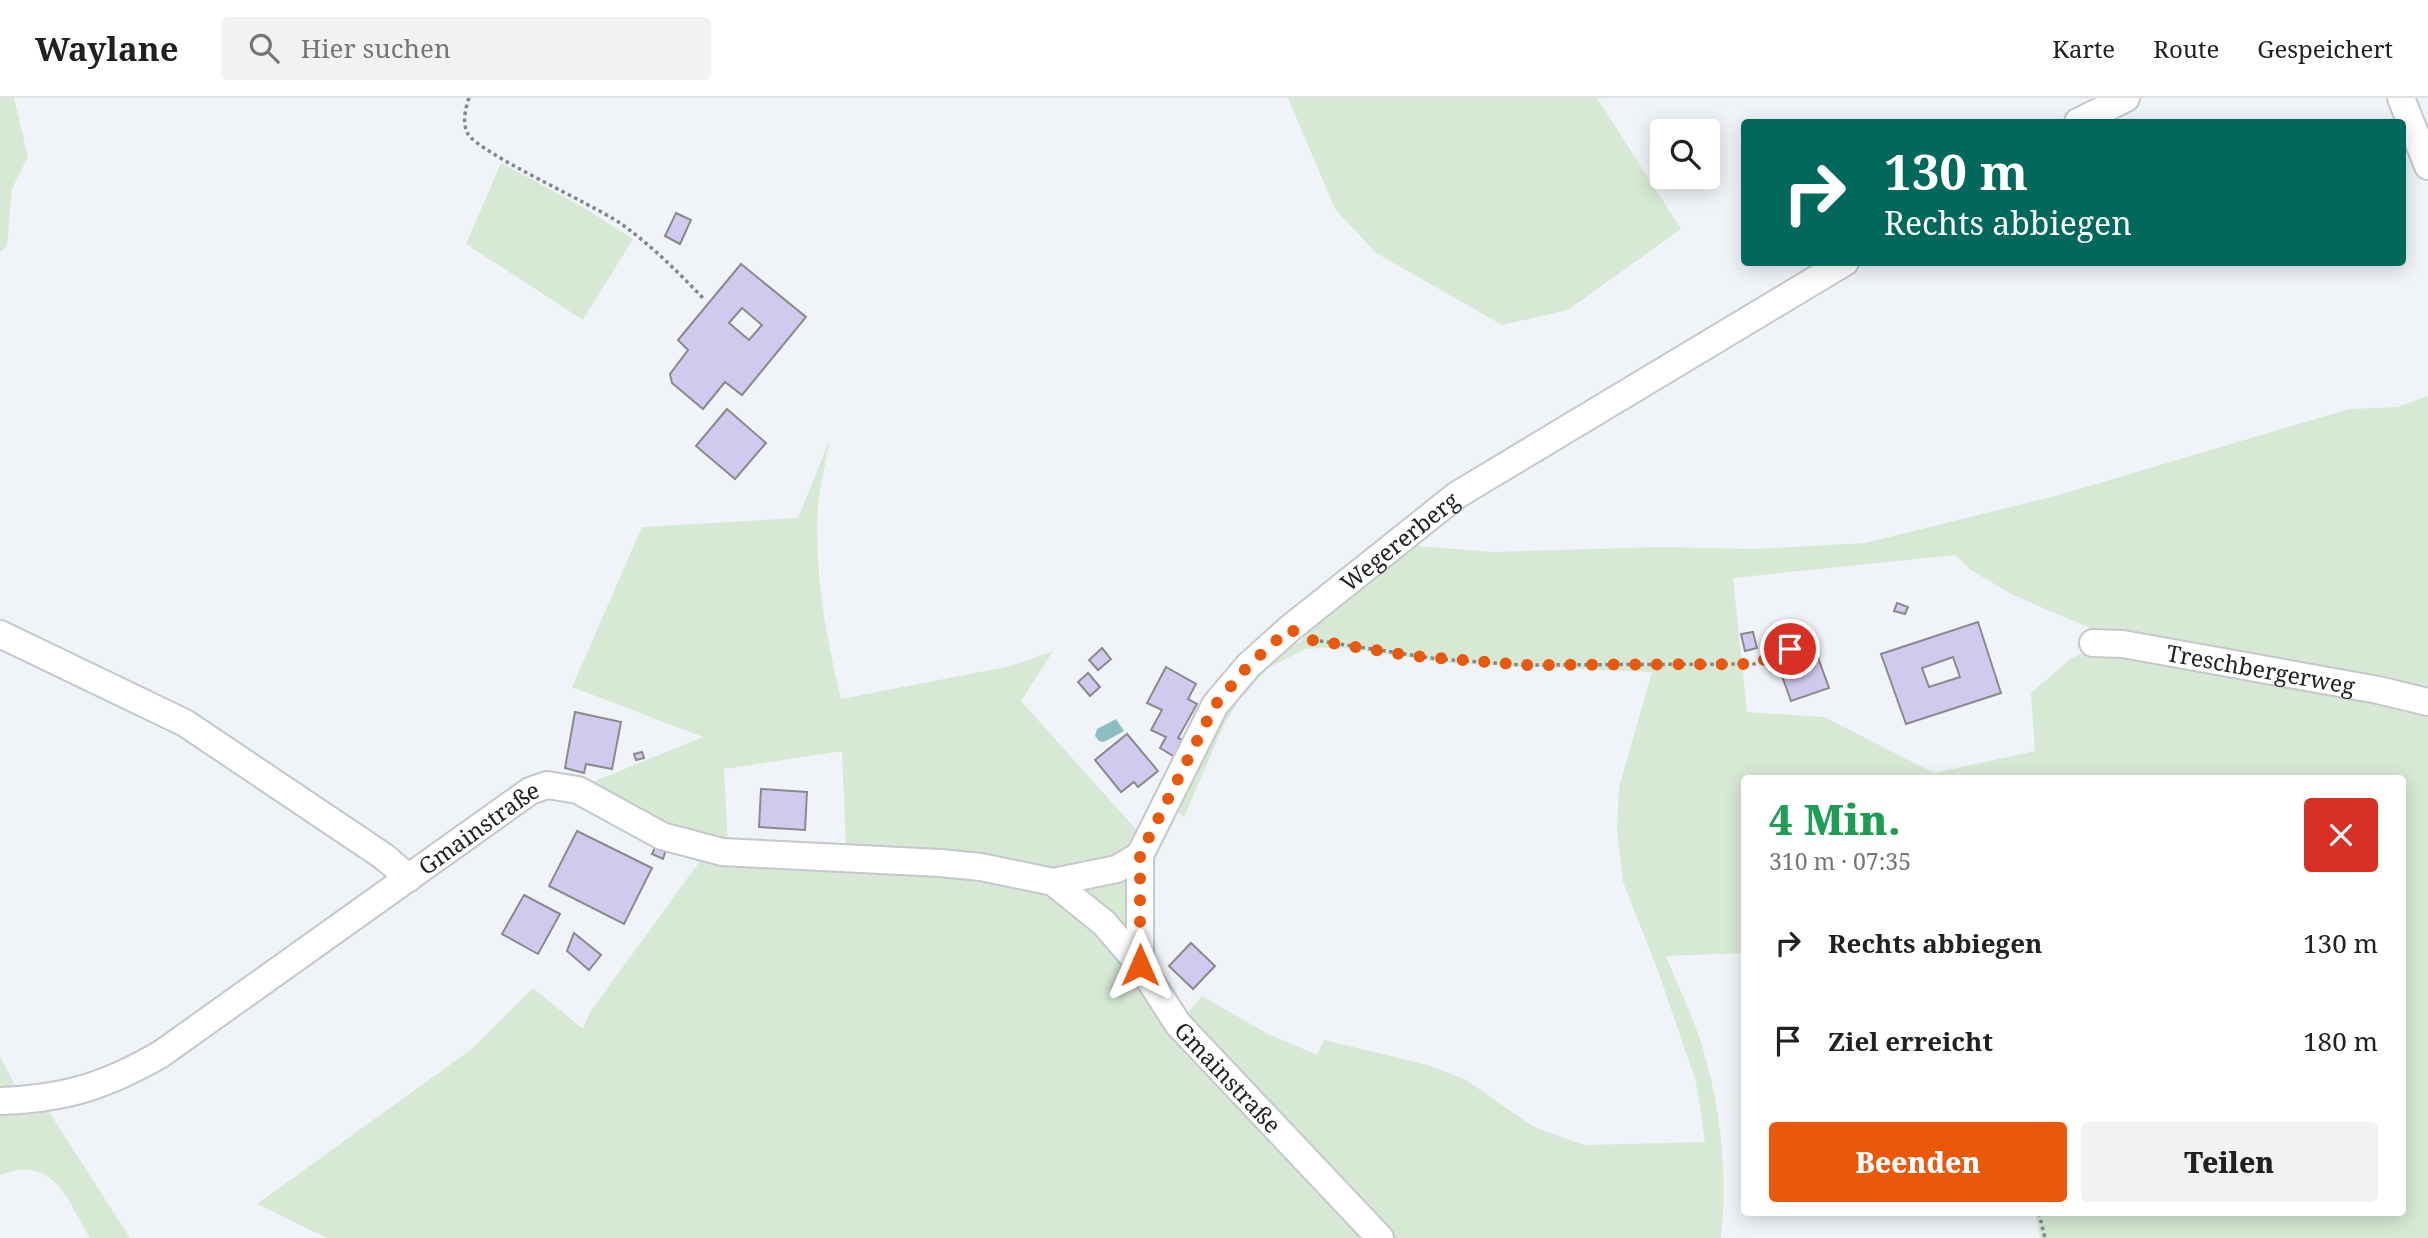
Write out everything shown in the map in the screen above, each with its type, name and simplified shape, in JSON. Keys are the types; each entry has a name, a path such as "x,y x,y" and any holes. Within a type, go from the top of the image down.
{"street":[{"path":"2084,119 2126,98"},
{"path":"2401,98 2425,150"},
{"name":"Wegererberg","path":"1140,965 1140,855 1215,705 1248,666 1289,629 1457,495 1838,266"},
{"path":"0,634 184,723 383,856 409,878"},
{"name":"Treschbergerweg","path":"2093,643 2123,644 2378,690 2428,702"},
{"name":"Gmainstraße","path":"0,1101 70,1094 98,1087 130,1072 161,1054 530,791 547,785 578,790 676,841 722,852 940,863 981,867 1053,882 1117,869 1140,855"},
{"name":"Gmainstraße","path":"1053,882 1104,923 1140,965 1178,1024 1380,1238"}],"path":[{"path":"469,98 465,123 468,135 481,147 570,193 620,223 663,256 703,299"},
{"path":"1289,629 1312,640 1413,656 1523,665 1754,664 1810,641"},
{"path":"2040,1216 2045,1238"}],"green space":[{"path":"0,98 14,98 28,157 12,189 7,246 0,252"},
{"path":"1288,98 1597,98 1650,181 1650,189 1655,189 1681,229 1568,310 1502,325 1376,253 1335,209"},
{"path":"501,163 583,207 633,239 583,320 466,244"},
{"path":"2428,396 2428,698 2097,631 2013,595 1971,570 1955,555 1733,578 1747,712 1824,717 1934,773 2035,751 2031,693 2072,658 2087,650 2428,707 2428,1238 2040,1238 2036,1216 2406,1216 2406,775 1741,775 1741,953 1666,956 1690,1012 1714,1093 1723,1166 1721,1238 1392,1238 1183,1018 1202,996 1268,1034 1317,1055 1324,1040 1428,1065 1466,1080 1534,1127 1584,1145 1705,1142 1696,1082 1657,968 1623,882 1617,830 1619,787 1652,672 1446,663 1337,647 1305,649 1268,668 1239,700 1223,727 1184,817 1172,808 1232,695 1289,642 1300,643 1306,633 1304,629 1414,539 1418,546 1495,552 1658,547 1756,549 1865,543 2059,495 2349,409 2397,407"},
{"path":"830,439 818,508 818,557 826,628 841,699 1011,666 1053,651 1021,701 1143,837 1129,853 1058,873 846,850 842,751 724,769 728,845 683,838 583,786 703,737 572,687 642,527 798,518"},
{"path":"703,857 972,873 1055,894 1085,916 1368,1238 327,1238 257,1204 473,1048 533,988 583,1029 590,1012"},
{"path":"1122,875 1131,880 1131,934 1079,887"},
{"path":"0,1056 19,1093 35,1090 130,1238 90,1238 65,1195 46,1175 34,1170 19,1170 0,1175"}],"water":[{"path":"1116,719 1124,731 1104,742 1099,741 1095,736 1097,729"}],"building":[{"path":"676,213 691,220 680,244 665,236"},
{"path":"741,264 806,317 742,395 725,382 703,409 672,383 670,374 688,350 678,340","holes":["742,308 762,325 749,340 729,323"]},
{"path":"727,409 766,443 735,479 696,446"},
{"path":"1897,603 1908,607 1905,614 1894,611"},
{"path":"1978,622 2001,693 1906,724 1881,654","holes":["1953,657 1960,677 1929,687 1922,668"]},
{"path":"1753,632 1757,648 1745,651 1741,634"},
{"path":"1102,648 1111,659 1098,670 1089,660"},
{"path":"1816,652 1829,688 1791,701 1778,665"},
{"path":"1166,667 1196,684 1188,699 1197,704 1178,738 1184,741 1175,757 1160,748 1166,737 1151,730 1162,710 1147,703"},
{"path":"1088,673 1100,687 1090,696 1078,682"},
{"path":"575,712 621,722 612,769 586,764 584,773 565,768"},
{"path":"1127,734 1158,771 1138,787 1134,782 1121,792 1095,760"},
{"path":"642,752 644,758 636,760 634,754"},
{"path":"761,789 807,792 805,830 759,827"},
{"path":"577,831 652,868 624,924 549,886"},
{"path":"656,845 666,850 663,859 652,854"},
{"path":"524,895 560,914 538,954 502,934"},
{"path":"574,933 601,955 589,970 567,951"},
{"path":"1191,943 1215,966 1193,989 1169,966"}],"route":[{"path":"1140,965 1140,855 1215,705 1248,666 1289,629 1312,640 1413,656 1523,665 1754,664 1790,649"}]}
